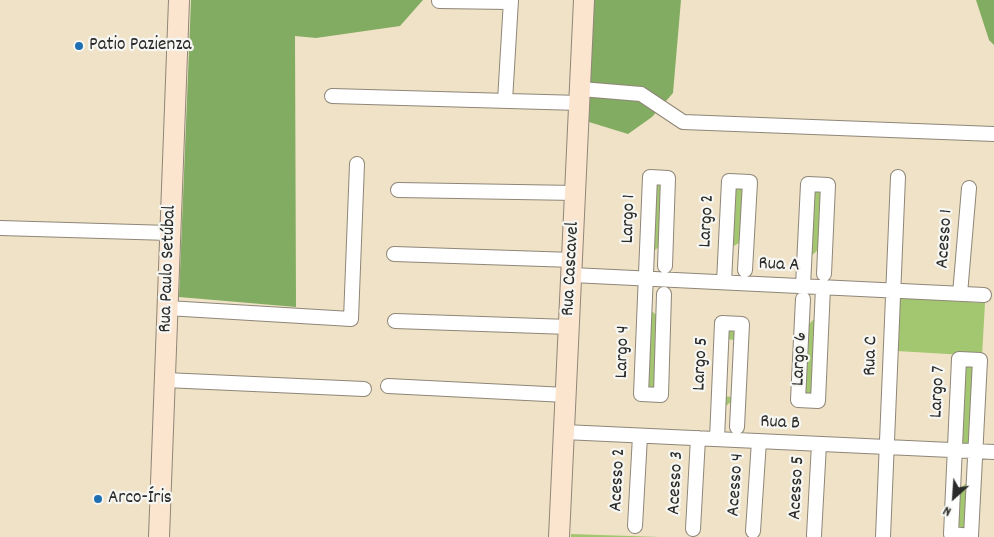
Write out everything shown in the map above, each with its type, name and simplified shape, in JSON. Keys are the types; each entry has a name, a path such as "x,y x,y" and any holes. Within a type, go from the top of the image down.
{"main road":[{"name":"Rua Paulo Setúbal","path":"158,537 179,0"},
{"name":"Rua Cascavel","path":"559,537 584,0"}],"street":[{"path":"439,1 510,1 505,101"},
{"path":"332,96 505,101 641,94 684,122 994,134"},
{"path":"167,308 351,319 357,164"},
{"name":"Largo 1","path":"646,279 650,177 668,178 665,266"},
{"name":"Rua C","path":"883,537 898,177"},
{"name":"Largo 2","path":"724,282 729,181 750,182 745,270"},
{"name":"Largo 6","path":"808,184 828,185 818,401 798,400 804,266 808,184"},
{"name":"Acesso 1","path":"960,294 969,188"},
{"path":"398,190 576,193"},
{"path":"0,228 170,233"},
{"path":"725,257 747,244"},
{"path":"647,260 666,247"},
{"path":"804,266 825,248"},
{"name":"Rua A","path":"394,254 572,268 646,279 724,282 803,293 823,281 893,291 984,295"},
{"name":"Largo 4","path":"646,279 641,394 661,395 664,294"},
{"path":"645,298 664,314"},
{"path":"802,325 822,305"},
{"path":"396,321 569,327"},
{"name":"Largo 5","path":"717,439 722,323 742,324 737,427"},
{"name":"Largo 7","path":"955,450 959,358 980,360 975,451"},
{"path":"164,380 364,389"},
{"path":"388,386 566,395"},
{"path":"718,415 738,399"},
{"name":"Rua B","path":"564,432 994,452"},
{"name":"Acesso 2","path":"635,526 640,436"},
{"name":"Acesso 3","path":"693,529 698,438"},
{"name":"Acesso 4","path":"752,532 759,441"},
{"name":"Acesso 5","path":"814,535 819,444"},
{"path":"955,450 951,534 971,536 975,451"},
{"path":"953,489 974,473"}],"green space":[{"path":"191,0 423,0 400,26 316,38 295,36 296,307 179,297"},
{"path":"592,0 681,0 673,93 652,117 628,134 589,122"},
{"path":"976,0 994,0 994,45 989,40"},
{"path":"655,184 662,184 661,246 653,251"},
{"path":"732,185 745,186 742,241 729,249"},
{"path":"811,188 824,188 821,247 808,259"},
{"path":"900,298 985,303 982,356 897,351"},
{"path":"648,308 660,318 657,391 645,390"},
{"path":"818,315 814,398 802,397 805,328"},
{"path":"726,327 739,328 736,398 722,409 722,396 732,397 735,340 725,339"},
{"path":"962,363 975,364 972,444 958,443"},
{"path":"970,480 967,532 954,532 957,491"},
{"path":"571,534 660,537 571,537"}],"place":[{"name":"Patio Pazienza","path":"79,46"},
{"name":"Arco-Íris","path":"98,499"}]}
